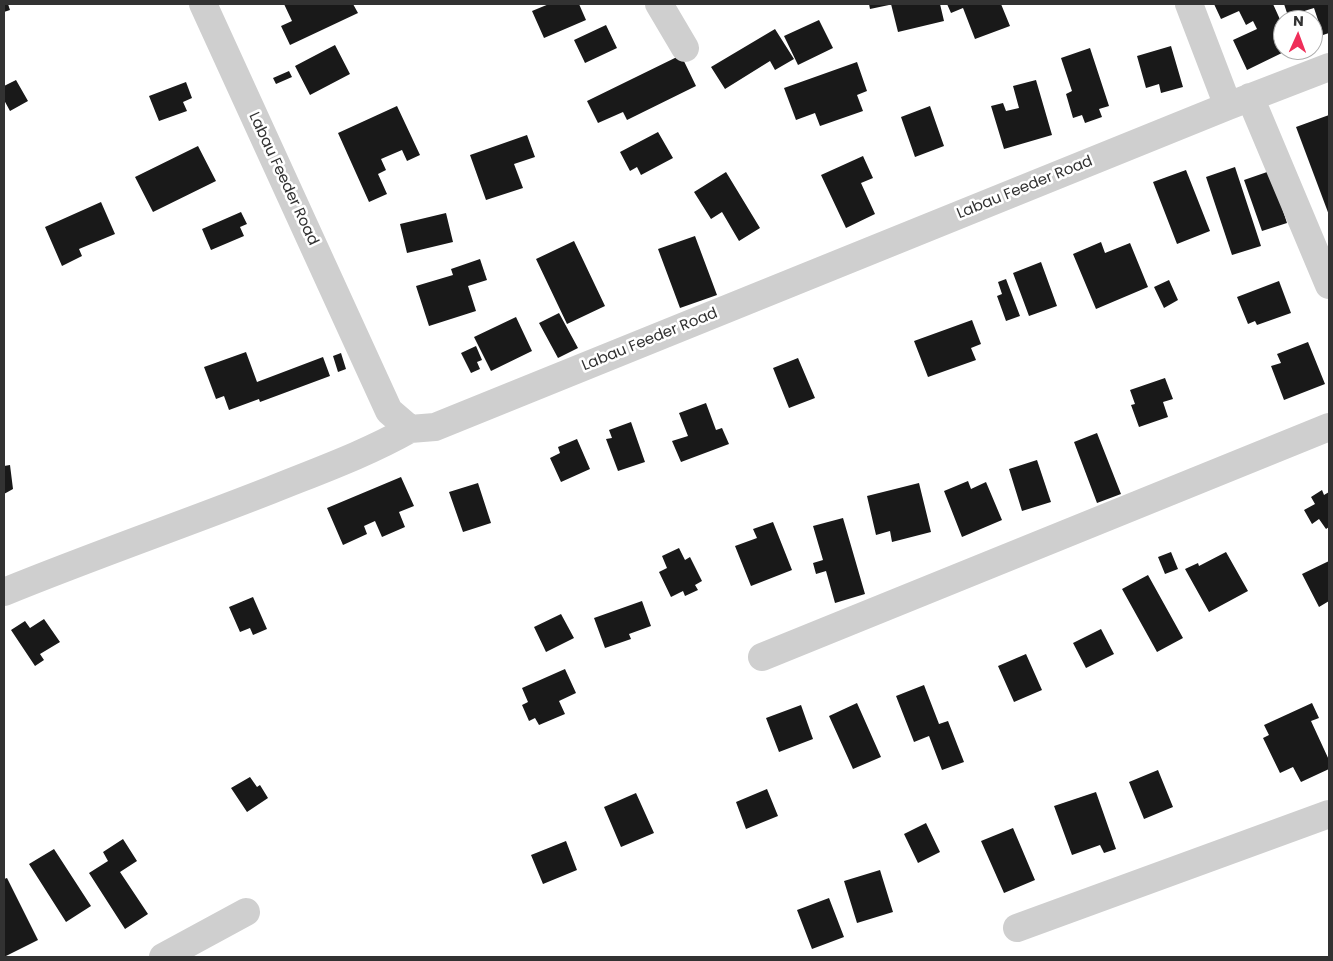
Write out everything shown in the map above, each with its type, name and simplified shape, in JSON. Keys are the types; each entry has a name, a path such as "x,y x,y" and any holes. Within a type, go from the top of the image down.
{"street":[{"name":"Labau Feeder Road","path":"202,4 389,411 410,429 434,428 1239,101 1329,67"},
{"path":"659,4 685,48"},
{"path":"1189,4 1329,285"},
{"path":"762,656 1329,427"},
{"path":"4,592 336,465 380,446 410,429"},
{"path":"1017,928 1329,814"},
{"path":"163,957 246,912"}],"building":[{"path":"4,4 8,4 10,10 4,12"},
{"path":"284,4 353,4 358,13 290,45 281,26 292,21"},
{"path":"549,4 579,4 586,20 544,38 532,11"},
{"path":"869,4 889,4 889,5 870,9"},
{"path":"891,4 940,4 944,21 898,32"},
{"path":"947,4 1001,4 1010,26 975,39 963,8 951,13"},
{"path":"1214,4 1273,4 1276,10 1273,10 1273,57 1247,70 1233,40 1257,29 1253,21 1246,25 1239,11 1221,19"},
{"path":"1284,4 1329,4 1329,33 1323,35 1323,10 1315,10 1314,8 1308,10 1286,10"},
{"path":"819,20 833,48 798,65 784,36"},
{"path":"606,25 617,48 585,63 574,40"},
{"path":"775,29 794,59 775,70 770,61 725,89 711,67"},
{"path":"335,45 350,74 310,95 295,66"},
{"path":"1171,46 1183,87 1161,93 1159,84 1146,88 1137,56"},
{"path":"1090,48 1109,106 1099,109 1102,117 1085,123 1082,115 1073,118 1066,94 1072,91 1061,58"},
{"path":"681,55 696,86 627,120 623,112 598,123 587,101"},
{"path":"857,62 867,91 857,95 863,111 820,126 815,113 796,120 784,88"},
{"path":"289,71 292,77 276,84 273,78"},
{"path":"16,80 28,101 10,111 4,100 4,86"},
{"path":"1036,80 1052,135 1004,149 991,106 1003,103 1006,111 1019,108 1013,86"},
{"path":"186,82 192,98 183,102 187,111 159,121 149,96"},
{"path":"397,106 420,155 407,161 402,150 381,159 386,170 378,174 387,194 369,202 338,133"},
{"path":"930,106 944,146 915,157 901,117"},
{"path":"1329,115 1329,215 1296,127"},
{"path":"658,132 673,158 641,175 637,167 630,171 620,152"},
{"path":"527,135 535,157 514,164 523,188 486,200 470,155"},
{"path":"198,146 216,181 153,212 135,177"},
{"path":"863,156 873,178 861,183 875,214 846,228 821,175"},
{"path":"1235,167 1261,246 1232,255 1206,177"},
{"path":"1186,170 1210,231 1177,244 1153,182"},
{"path":"1270,171 1287,223 1262,231 1244,180"},
{"path":"726,172 760,228 739,241 722,212 711,219 694,192"},
{"path":"101,202 115,234 79,249 82,256 62,266 45,227"},
{"path":"241,212 247,224 240,227 244,236 211,250 202,229"},
{"path":"446,213 453,242 407,253 400,224"},
{"path":"695,236 717,295 680,308 658,249"},
{"path":"574,241 605,306 567,324 536,259"},
{"path":"1101,242 1105,253 1130,243 1148,287 1096,309 1073,254"},
{"path":"480,259 487,280 468,286 476,311 429,326 416,286 453,275 451,269"},
{"path":"1041,262 1057,306 1029,316 1013,273"},
{"path":"1006,279 1020,316 1006,321 997,296 1002,294 998,282"},
{"path":"1169,280 1178,300 1164,308 1154,287"},
{"path":"1279,281 1291,313 1257,325 1255,321 1248,324 1237,297"},
{"path":"559,313 578,348 558,358 539,323"},
{"path":"516,317 532,351 491,371 474,337"},
{"path":"972,320 981,344 971,348 976,360 928,377 914,341"},
{"path":"1308,342 1325,384 1284,400 1271,366 1281,363 1277,354"},
{"path":"476,346 482,360 477,362 480,369 471,373 461,353"},
{"path":"246,352 257,382 323,357 330,376 260,402 259,399 229,410 224,396 216,399 204,367"},
{"path":"341,353 346,369 338,372 333,356"},
{"path":"798,358 815,398 789,408 773,368"},
{"path":"1165,378 1173,399 1163,402 1168,417 1139,427 1131,405 1135,404 1130,390"},
{"path":"706,403 716,430 722,428 729,444 681,462 672,441 688,436 679,413"},
{"path":"631,422 645,462 618,471 606,439 612,438 609,430"},
{"path":"1097,433 1121,494 1097,503 1074,442"},
{"path":"577,439 590,469 561,482 550,458 560,453 558,447"},
{"path":"1037,460 1051,502 1022,511 1009,469"},
{"path":"10,465 13,489 4,494 4,466"},
{"path":"401,477 414,506 399,512 405,527 382,537 375,521 364,526 367,534 343,545 327,508"},
{"path":"968,481 971,489 986,482 1002,520 962,537 944,491"},
{"path":"478,483 491,523 463,532 449,492"},
{"path":"919,483 931,532 892,542 890,531 876,535 867,496"},
{"path":"1322,490 1324,495 1329,492 1329,527 1326,529 1319,519 1312,524 1304,510 1315,504 1311,497"},
{"path":"843,518 865,594 835,603 826,571 816,574 813,563 823,560 813,526"},
{"path":"773,522 792,570 751,586 735,546 757,538 753,529"},
{"path":"679,548 685,560 690,557 702,581 695,585 698,590 685,596 683,591 671,597 659,572 667,568 662,556"},
{"path":"1171,552 1178,569 1165,574 1158,557"},
{"path":"1226,552 1248,591 1209,612 1185,569 1198,563 1199,566"},
{"path":"1329,561 1329,601 1319,607 1302,574"},
{"path":"1148,575 1183,638 1157,652 1122,589"},
{"path":"253,597 267,629 253,635 250,628 240,632 229,607"},
{"path":"642,601 651,626 629,634 631,639 605,648 594,618"},
{"path":"561,614 574,638 546,652 534,627"},
{"path":"44,619 60,642 40,654 44,660 35,666 11,630 25,621 30,628"},
{"path":"1101,629 1114,654 1086,668 1073,643"},
{"path":"1026,654 1042,690 1014,702 998,666"},
{"path":"565,669 576,693 559,701 565,714 539,725 535,718 529,721 522,705 528,702 522,688"},
{"path":"924,685 939,724 948,721 964,762 942,770 929,736 914,742 896,696"},
{"path":"857,703 881,757 853,769 829,716"},
{"path":"1312,703 1319,718 1311,721 1329,760 1329,769 1301,782 1293,767 1280,773 1263,738 1269,735 1264,725"},
{"path":"801,705 813,739 779,752 766,718"},
{"path":"1158,770 1173,807 1144,819 1129,782"},
{"path":"250,777 257,787 260,785 268,798 247,812 231,788"},
{"path":"767,789 778,816 746,829 736,802"},
{"path":"1096,792 1116,849 1104,853 1100,845 1072,855 1054,806"},
{"path":"636,793 654,833 621,847 604,807"},
{"path":"926,823 940,852 918,863 904,834"},
{"path":"1013,828 1035,880 1004,893 981,841"},
{"path":"123,839 137,861 120,872 148,914 125,929 89,873 108,861 103,852"},
{"path":"566,841 577,870 543,884 531,855"},
{"path":"54,849 91,906 66,922 29,864"},
{"path":"880,870 893,912 857,923 844,881"},
{"path":"7,878 38,940 4,957 4,879"},
{"path":"829,898 844,937 812,949 797,910"}]}
